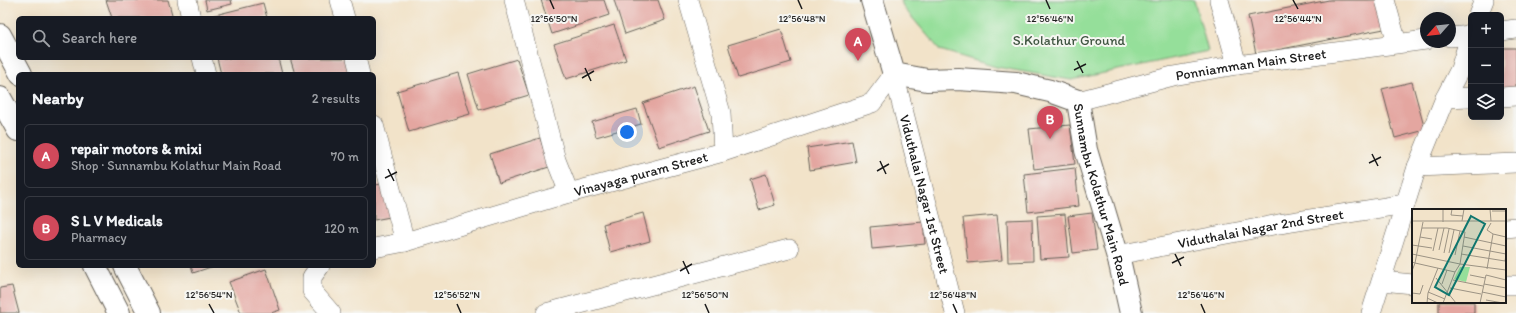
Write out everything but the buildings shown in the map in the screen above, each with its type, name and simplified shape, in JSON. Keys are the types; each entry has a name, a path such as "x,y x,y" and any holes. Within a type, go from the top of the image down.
{"street":[{"path":"187,0 191,16"},
{"path":"340,0 344,16"},
{"path":"514,0 556,160 569,193"},
{"path":"688,0 721,113 723,152"},
{"path":"872,0 894,74"},
{"path":"1219,0 1237,65"},
{"path":"1385,0 1397,43"},
{"path":"1479,12 1484,0"},
{"path":"1504,31 1516,30"},
{"path":"1456,36 1468,34"},
{"path":"0,35 20,72"},
{"name":"Ponniamman Main Street","path":"1078,101 1173,76 1237,65 1420,41"},
{"path":"1371,313 1382,281 1405,230 1405,204 1417,167 1445,98 1460,69 1468,44"},
{"path":"202,60 206,72"},
{"path":"356,60 360,72"},
{"name":"Vinayaga puram Street","path":"376,248 405,242 569,193 723,152 872,103 894,74"},
{"name":"Sunnambu Kolathur Main Road","path":"894,74 927,80 958,79 1016,83 1050,91 1078,101 1086,150 1117,255 1131,313"},
{"name":"Viduthalai Nagar 1st Street","path":"894,74 955,313"},
{"path":"1504,97 1516,96"},
{"path":"1445,98 1468,97"},
{"path":"0,98 16,126"},
{"path":"376,133 405,242"},
{"path":"1417,167 1516,163"},
{"name":"Viduthalai Nagar 2nd Street","path":"1117,255 1279,224 1405,204"},
{"path":"546,313 789,249"},
{"path":"95,268 119,313"},
{"path":"126,268 149,313"},
{"path":"316,271 312,291 331,313"},
{"path":"1382,281 1412,284"}],"green space":[{"name":"S.Kolathur Ground","path":"901,0 1194,0 1208,51 1071,80 996,67 940,50 903,7"}],"place":[{"name":"repair motors & mixi","path":"858,61"},
{"name":"S L V Medicals","path":"1050,139"}]}
